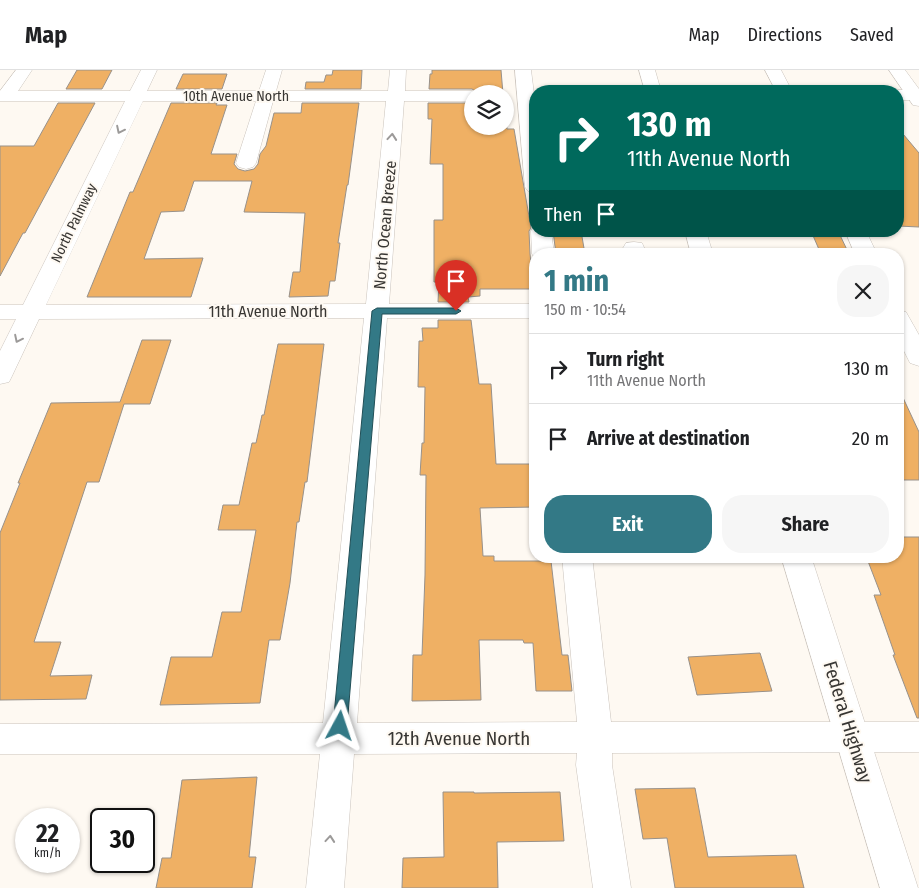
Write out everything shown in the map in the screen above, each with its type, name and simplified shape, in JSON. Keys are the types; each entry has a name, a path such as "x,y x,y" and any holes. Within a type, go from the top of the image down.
{"street":[{"path":"3,96 24,70"},
{"name":"North Palmway","path":"0,376 149,70"},
{"path":"246,163 274,70"},
{"path":"523,70 529,137"},
{"path":"647,70 651,85"},
{"path":"773,70 781,85"},
{"path":"897,70 913,96"},
{"name":"10th Avenue North","path":"3,96 267,96 397,83 464,95"},
{"name":"North Ocean Breeze","path":"326,888 397,83"},
{"path":"904,310 919,310"},
{"name":"11th Avenue North","path":"0,312 529,311"},
{"path":"904,329 919,358"},
{"path":"577,563 596,738 594,765 612,888"},
{"name":"Federal Highway","path":"798,563 899,888"},
{"name":"12th Avenue North","path":"0,739 919,737"}],"building":[{"path":"77,70 112,70 102,89 66,89"},
{"path":"333,70 362,70 361,89 305,89 306,82 324,82 326,75 332,75"},
{"path":"432,70 501,70 502,85 464,85 464,89 429,89 430,74 432,74"},
{"path":"183,74 227,74 222,89 176,89"},
{"path":"58,103 95,103 0,276 0,146 34,146"},
{"path":"171,103 217,103 216,105 227,105 211,154 237,154 234,164 238,169 245,171 254,169 258,164 260,154 266,146 274,113 301,113 302,103 359,103 338,243 340,243 335,281 330,281 328,296 289,297 293,272 300,272 305,213 244,212 252,181 194,181 184,211 161,212 144,259 203,258 191,297 87,297 130,192 133,192"},
{"path":"428,103 464,103 464,135 514,135 514,129 529,216 529,289 480,289 480,296 468,297 469,302 438,302 439,282 434,282 434,220 443,220 443,164 430,164 432,119 428,119"},
{"path":"904,135 919,153 919,227 904,226"},
{"path":"554,237 582,237 584,248 555,248"},
{"path":"814,237 841,237 846,248 818,248"},
{"path":"438,320 471,320 479,384 491,384 496,464 529,464 529,507 480,508 483,556 494,556 494,561 551,563 562,655 568,655 572,691 536,691 533,643 524,643 523,640 479,640 481,700 412,701 413,655 422,655 425,575 426,475 420,475 422,443 424,443 425,387 418,387 419,341 423,341 422,328 438,328"},
{"path":"142,340 171,340 150,404 124,404 99,482 87,482 34,642 61,642 50,676 92,675 86,699 0,700 0,533 20,483 18,483 51,403 120,402"},
{"path":"278,344 324,344 307,482 305,482 299,522 297,522 290,583 280,640 269,640 260,703 160,705 171,657 212,657 222,612 241,612 256,530 218,530 223,505 239,505 252,443 256,443 262,415 264,415"},
{"path":"904,400 919,432 919,480 904,480"},
{"path":"904,537 919,537 919,718 917,718 893,655 895,655 874,595 881,595 869,563 904,563"},
{"path":"760,653 772,691 697,695 688,657"},
{"path":"257,777 249,857 256,857 252,888 156,888 162,858 171,858 182,780"},
{"path":"695,788 708,857 796,855 804,888 675,888 667,838 643,839 635,789"},
{"path":"443,792 560,792 564,841 497,842 498,888 402,888 403,858 444,857"}],"route":[{"path":"340,726 377,311 456,311"}]}
